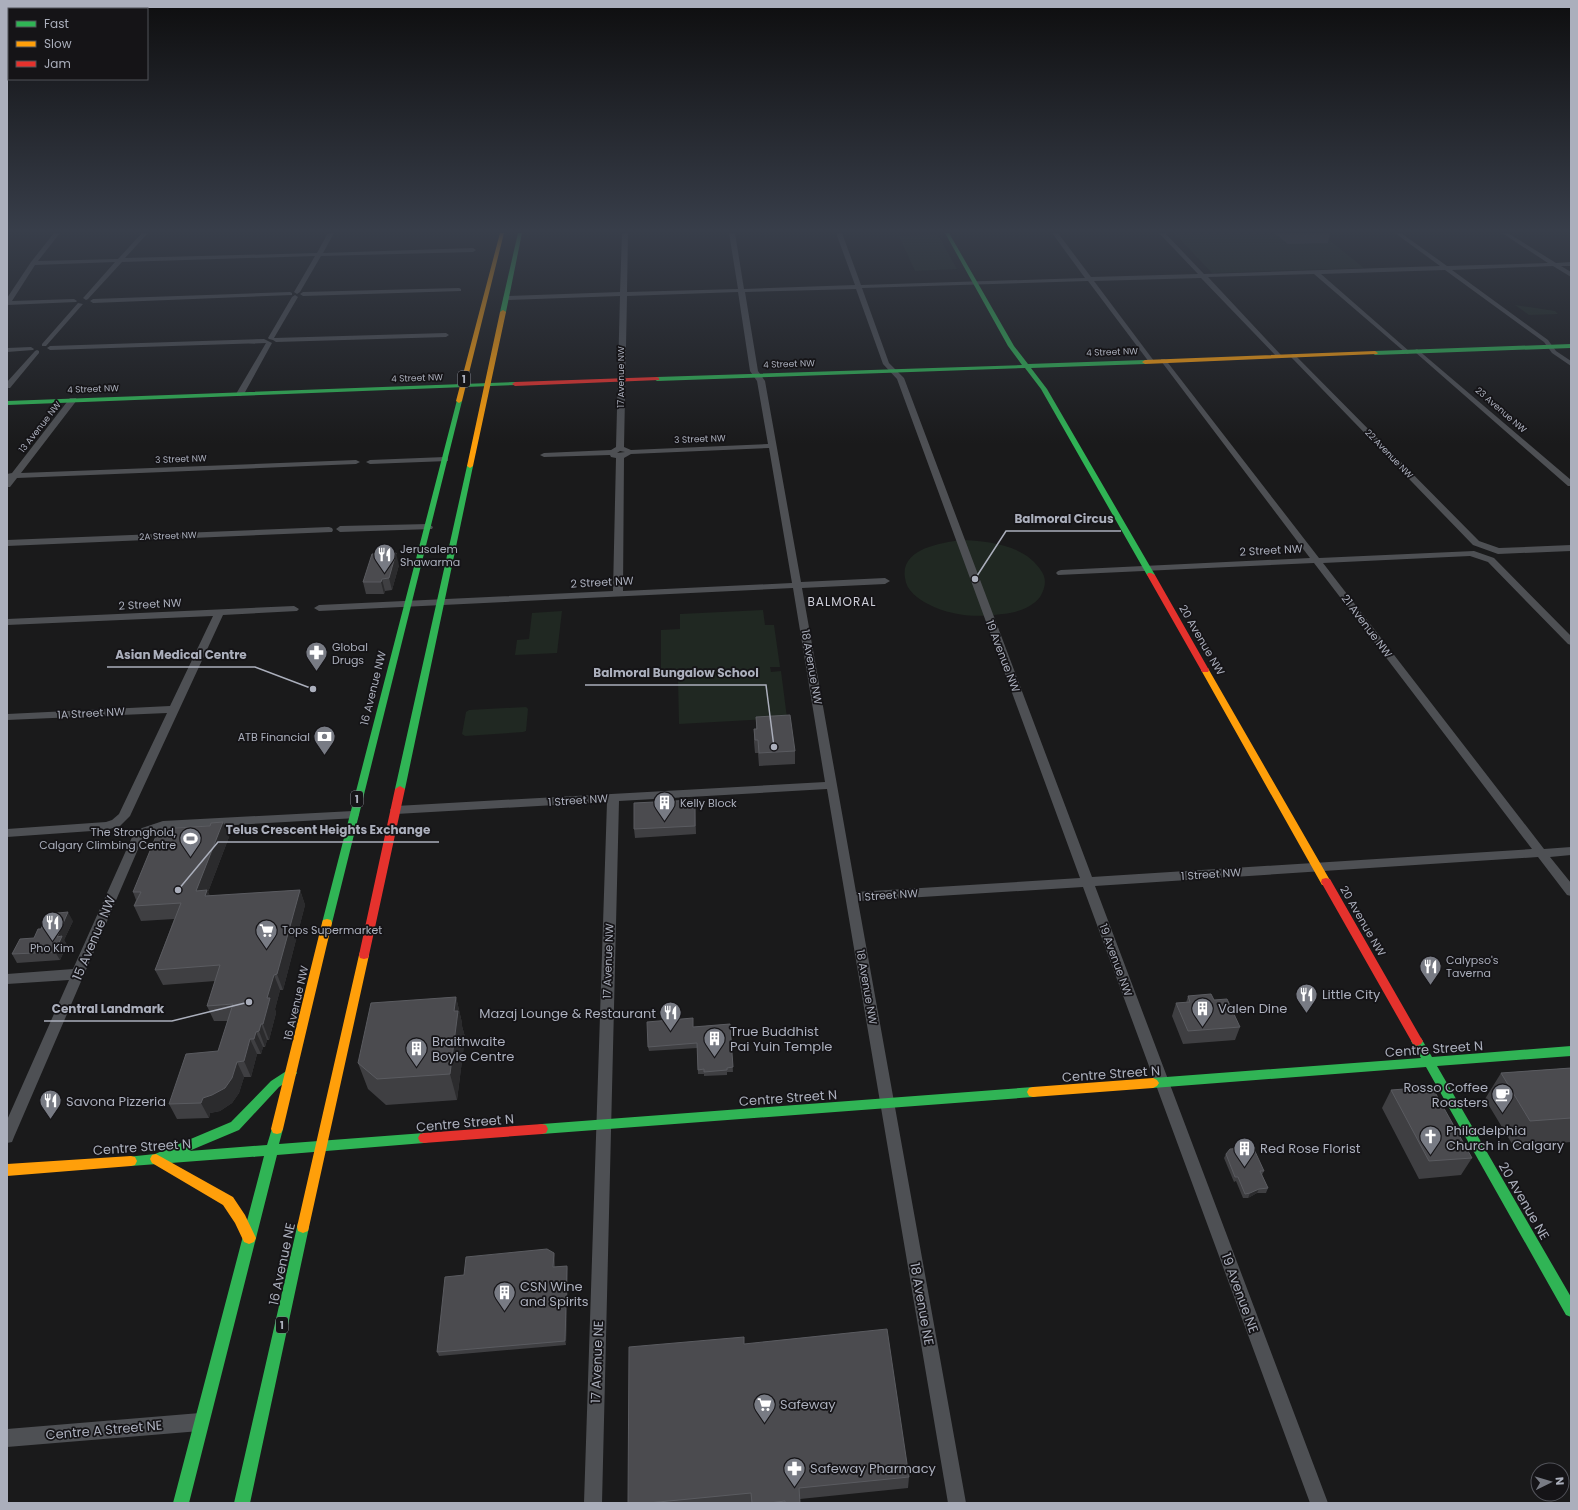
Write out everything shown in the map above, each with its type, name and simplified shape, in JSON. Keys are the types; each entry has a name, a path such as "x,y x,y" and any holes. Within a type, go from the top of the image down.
{"main road":[{"name":"16 Avenue NW","path":"270,1150 291,1073 353,815 407,604 430,526 462,387 484,303"},
{"name":"1","path":"321,1147 396,810 505,303"},
{"name":"20 Avenue NW","path":"987,303 1011,346 1044,389 1057,411 1430,1063"},
{"name":"4 Street NW","path":"7,403 1571,346"},
{"name":"Centre Street N","path":"7,1170 1571,1052"},
{"name":"20 Avenue NE","path":"1430,1063 1571,1310"},
{"path":"156,1159 235,1126 275,1084 291,1073"},
{"name":"16 Avenue NE","path":"242,1503 321,1147"},
{"name":"1","path":"181,1503 270,1150"},
{"path":"156,1159 228,1201 240,1219 249,1238"}],"street":[{"path":"47,347 77,303"},
{"path":"240,394 291,303"},
{"name":"17 Avenue NW","path":"618,594 618,452 623,303"},
{"name":"18 Avenue NW","path":"744,303 754,371 761,381 887,1104"},
{"name":"19 Avenue NW","path":"865,303 886,364 900,378 1162,1083"},
{"path":"1108,303 1151,361"},
{"path":"1230,303 1279,356"},
{"path":"1351,303 1406,352"},
{"path":"1495,303 1536,333 1550,346 1554,352 1571,364"},
{"path":"7,350 34,350 47,347 446,335"},
{"path":"7,386 34,350"},
{"name":"23 Avenue NW","path":"1417,351 1571,484"},
{"name":"22 Avenue NW","path":"1293,356 1571,642"},
{"name":"21 Avenue NW","path":"1163,360 1571,892"},
{"name":"13 Avenue NW","path":"7,485 11,476 74,400"},
{"name":"3 Street NW","path":"618,452 626,449 629,452 772,446"},
{"path":"544,455 618,452"},
{"path":"370,462 445,459"},
{"name":"3 Street NW","path":"11,476 356,462"},
{"path":"340,529 430,526"},
{"name":"2A Street NW","path":"7,543 329,530"},
{"name":"2 Street NW","path":"1061,572 1571,548"},
{"name":"2 Street NW","path":"319,608 885,581"},
{"name":"2 Street NW","path":"7,622 294,609"},
{"path":"7,833 101,827 116,823 127,813 219,613"},
{"name":"1A Street NW","path":"7,717 175,709"},
{"name":"1 Street NW","path":"396,810 832,785"},
{"name":"17 Avenue NW","path":"604,1125 613,797"},
{"name":"15 Avenue NW","path":"7,1137 137,838 146,831 163,825 353,815"},
{"name":"1 Street NW","path":"851,897 1571,851"},
{"path":"7,979 78,974"},
{"name":"19 Avenue NE","path":"1162,1083 1319,1503"},
{"name":"18 Avenue NE","path":"887,1104 957,1503"},
{"name":"17 Avenue NE","path":"593,1503 604,1125"},
{"name":"Centre A Street NE","path":"7,1438 201,1422"}],"shaded area":[{"path":"1515,305 1555,311 1558,314 1529,315"},
{"path":"961,540 995,543 1017,550 1027,556 1035,563 1044,575 1045,584 1037,601 1018,611 974,616 946,611 920,600 913,594 906,582 905,568 909,560 923,549 943,543"},
{"path":"763,610 765,625 774,625 780,667 770,667 771,672 781,671 787,718 679,724 678,677 681,676 681,672 661,673 661,630 680,629 680,614"},
{"path":"562,611 557,653 515,655 517,640 529,639 532,613"},
{"path":"526,707 528,709 526,731 465,736 462,734 466,712 469,710"}],"building":[{"path":"396,553 389,578 382,579 381,582 363,582 372,554"},
{"path":"790,715 795,751 759,753 758,740 755,740 754,729 757,729 756,717"},
{"name":"Kelly Block","path":"695,800 695,826 634,829 634,803"},
{"path":"223,822 196,891 207,890 205,896 300,890 277,974 274,975 267,998 270,998 263,1024 261,1024 259,1031 256,1032 254,1039 250,1039 244,1061 237,1062 232,1078 225,1088 203,1098 201,1103 169,1104 186,1054 218,1051 233,1004 207,1006 220,965 155,970 181,903 134,906 141,892 133,892 159,829 210,826 211,823"},
{"path":"68,912 57,937 62,936 55,952 12,954 20,939 34,938 38,929 41,929 48,914"},
{"path":"1211,994 1214,1000 1227,999 1240,1027 1188,1031 1176,1003 1190,1002 1188,996"},
{"path":"456,997 454,1011 458,1011 450,1074 377,1079 358,1063 371,1003"},
{"path":"693,1018 693,1027 730,1024 733,1067 727,1068 727,1070 704,1072 704,1069 698,1070 697,1043 648,1047 647,1022"},
{"path":"1571,1068 1571,1118 1530,1121 1501,1073"},
{"path":"1432,1087 1472,1158 1429,1161 1391,1090"},
{"name":"Red Rose Florist","path":"1253,1147 1264,1171 1260,1171 1268,1188 1259,1189 1245,1194 1238,1177 1235,1177 1226,1154 1230,1149"},
{"name":"CSN Wine and Spirits","path":"547,1249 554,1253 553,1267 567,1266 565,1341 437,1352 445,1277 464,1275 466,1257"},
{"name":"Safeway","path":"887,1329 909,1477 799,1488 800,1503 785,1503 785,1501 752,1503 751,1493 648,1503 628,1503 629,1347 744,1337 744,1344"}],"traffic: fast":[{"path":"503,312 505,303"},
{"path":"987,303 1011,346 1044,389 1151,575"},
{"path":"1375,353 1571,346"},
{"path":"657,379 1145,362"},
{"path":"7,403 515,384"},
{"path":"327,923 459,401"},
{"path":"400,789 470,466"},
{"path":"1417,1041 1571,1310"},
{"path":"1153,1083 1571,1051"},
{"path":"156,1159 235,1126 275,1084 291,1073"},
{"path":"542,1129 1033,1092"},
{"path":"181,1503 277,1129"},
{"path":"131,1161 424,1138"},
{"path":"242,1503 303,1227"}],"traffic: slow":[{"path":"459,401 484,303"},
{"path":"470,466 503,312"},
{"path":"1145,362 1375,353"},
{"path":"1205,670 1326,882"},
{"path":"277,1129 327,923"},
{"path":"303,1227 364,955"},
{"path":"1033,1092 1153,1083"},
{"path":"156,1159 228,1201 240,1219 249,1238"},
{"path":"7,1170 131,1161"}],"traffic: jam":[{"path":"515,384 657,379"},
{"path":"1151,575 1205,670"},
{"path":"364,955 400,789"},
{"path":"1326,882 1417,1041"},
{"path":"424,1138 542,1129"}],"place":[{"name":"Jerusalem Shawarma","path":"384,574"},
{"name":"Balmoral Circus","path":"975,579"},
{"name":"Global Drugs","path":"317,672"},
{"name":"Asian Medical Centre","path":"313,689"},
{"name":"Balmoral Bungalow School","path":"774,747"},
{"name":"ATB Financial","path":"325,756"},
{"name":"Kelly Block","path":"665,822"},
{"name":"The Stronghold, Calgary Climbing Centre","path":"191,858"},
{"name":"Telus Crescent Heights Exchange","path":"178,890"},
{"name":"Pho Kim","path":"52,942"},
{"name":"Tops Supermarket","path":"266,950"},
{"name":"Calypso's Taverna","path":"1430,986"},
{"name":"Central Landmark","path":"249,1002"},
{"name":"Little City","path":"1306,1014"},
{"name":"Valen Dine","path":"1203,1028"},
{"name":"Mazaj Lounge & Restaurant","path":"671,1032"},
{"name":"True Buddhist Pai Yuin Temple","path":"715,1058"},
{"name":"Braithwaite Boyle Centre","path":"416,1068"},
{"name":"Rosso Coffee Roasters","path":"1503,1114"},
{"name":"Savona Pizzeria","path":"50,1120"},
{"name":"Philadelphia Church in Calgary","path":"1430,1156"},
{"name":"Red Rose Florist","path":"1244,1168"},
{"name":"CSN Wine and Spirits","path":"505,1312"},
{"name":"Safeway","path":"764,1424"},
{"name":"Safeway Pharmacy","path":"794,1488"}],"district":[{"name":"BALMORAL","path":"842,601"}]}
